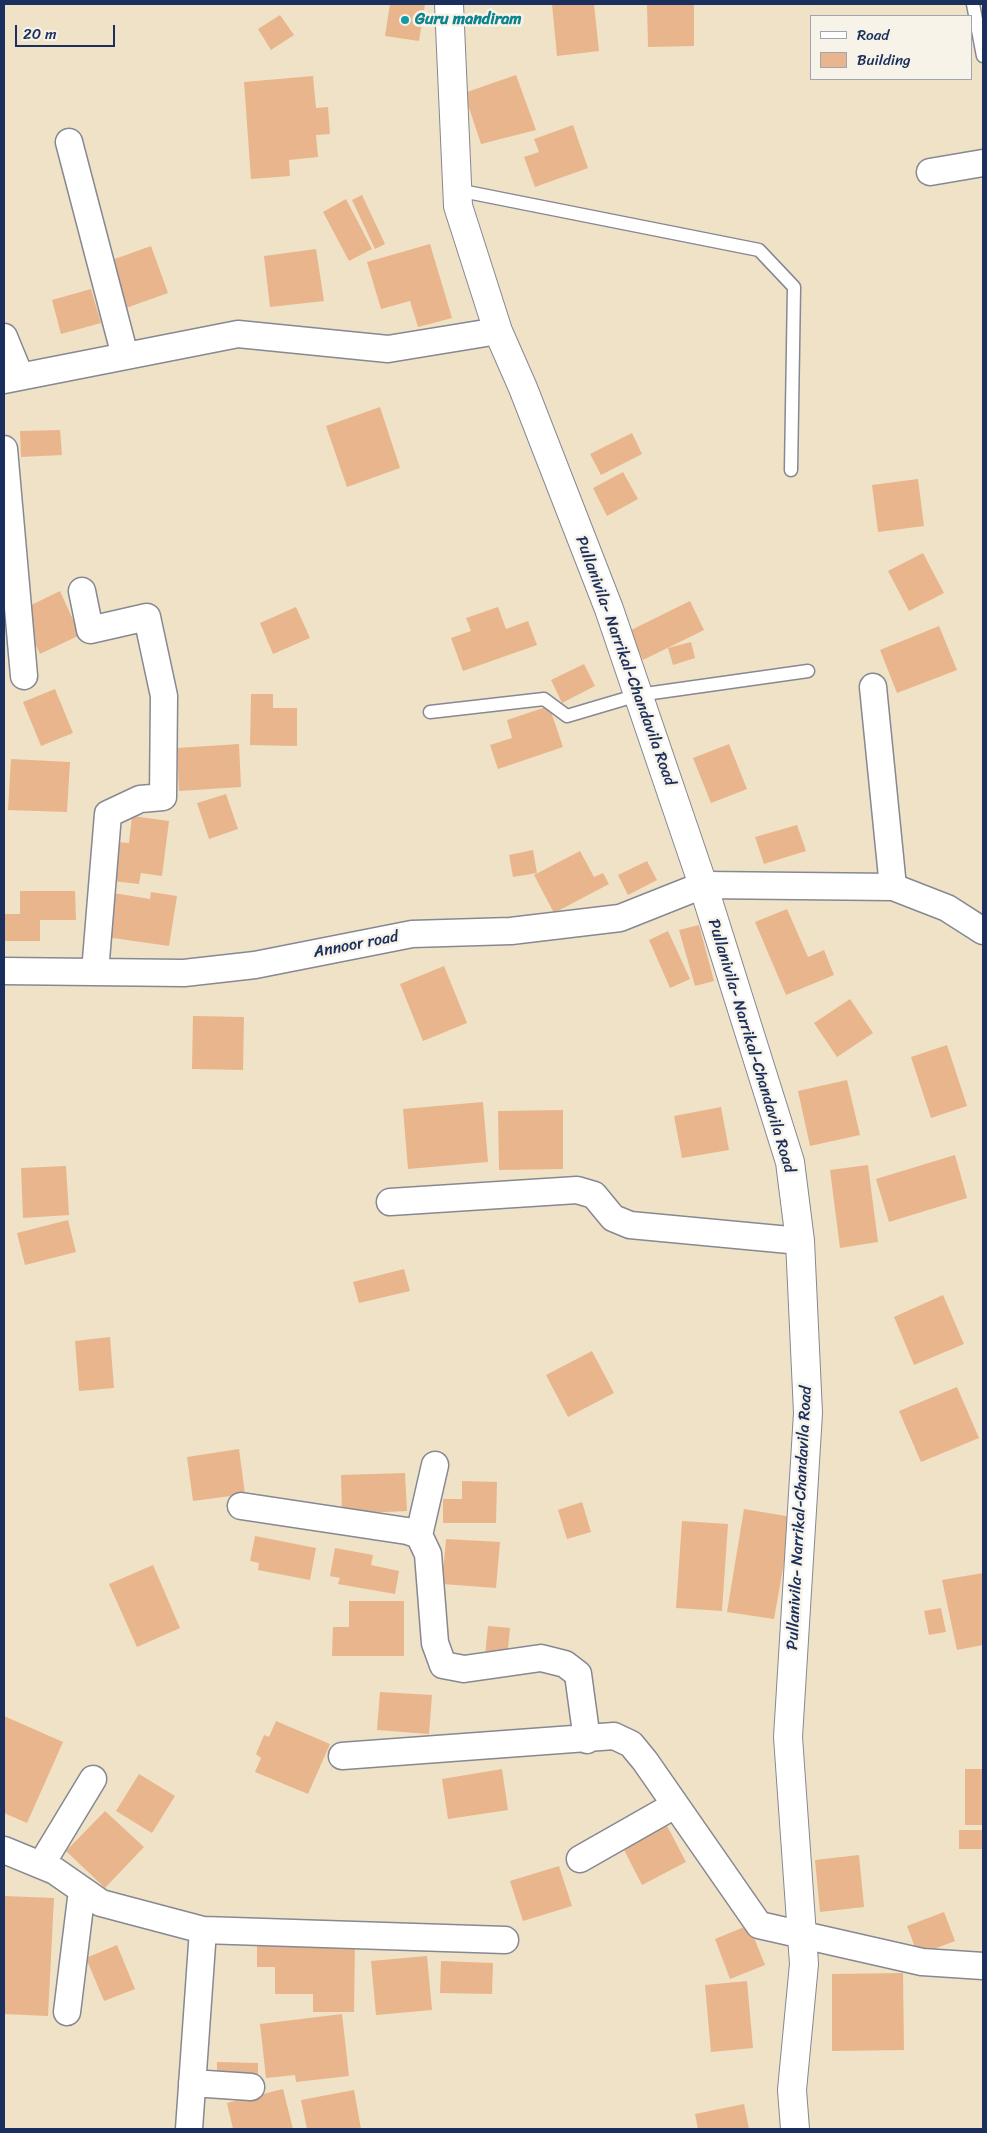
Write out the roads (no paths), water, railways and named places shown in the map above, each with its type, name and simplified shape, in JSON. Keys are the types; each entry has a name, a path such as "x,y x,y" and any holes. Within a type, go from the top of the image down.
{"street":[{"name":"Pullanivila- Narrikal-Chandavila Road","path":"449,4 458,206 498,331 523,388 605,600 638,695 703,885 790,1162 800,1240 808,1413 788,1737 804,1964 792,2090 795,2129"},
{"path":"69,142 125,356"},
{"path":"930,172 983,163"},
{"path":"4,337 12,378 238,334 388,349 498,331"},
{"path":"4,450 24,676"},
{"path":"82,591 90,630 147,617 164,696 163,797 140,799 108,814 95,972"},
{"path":"873,687 893,887"},
{"path":"703,885 893,887 947,908 983,931"},
{"name":"Annoor road","path":"4,971 184,972 254,965 412,934 511,931 620,918 703,885"},
{"path":"390,1202 577,1190 594,1195 613,1218 630,1225 800,1240"},
{"path":"435,1465 420,1535 428,1554 434,1643 443,1664 464,1669 542,1658 565,1664 578,1674 587,1740"},
{"path":"241,1506 407,1531 420,1535"},
{"path":"342,1756 587,1740 614,1736 631,1744 645,1761 758,1926 922,1962 983,1966"},
{"path":"41,1865 93,1779"},
{"path":"580,1859 676,1805"},
{"path":"4,1850 55,1871 101,1903 203,1930 505,1940"},
{"path":"66,2012 82,1890"},
{"path":"189,2129 203,1930"},
{"path":"192,2083 251,2087"}],"lane":[{"path":"973,4 983,56"},
{"path":"457,190 759,250 794,287 791,470"},
{"path":"430,712 544,699 567,716 638,695 808,671"}],"place":[{"name":"Guru mandiram","path":"405,20"}]}
